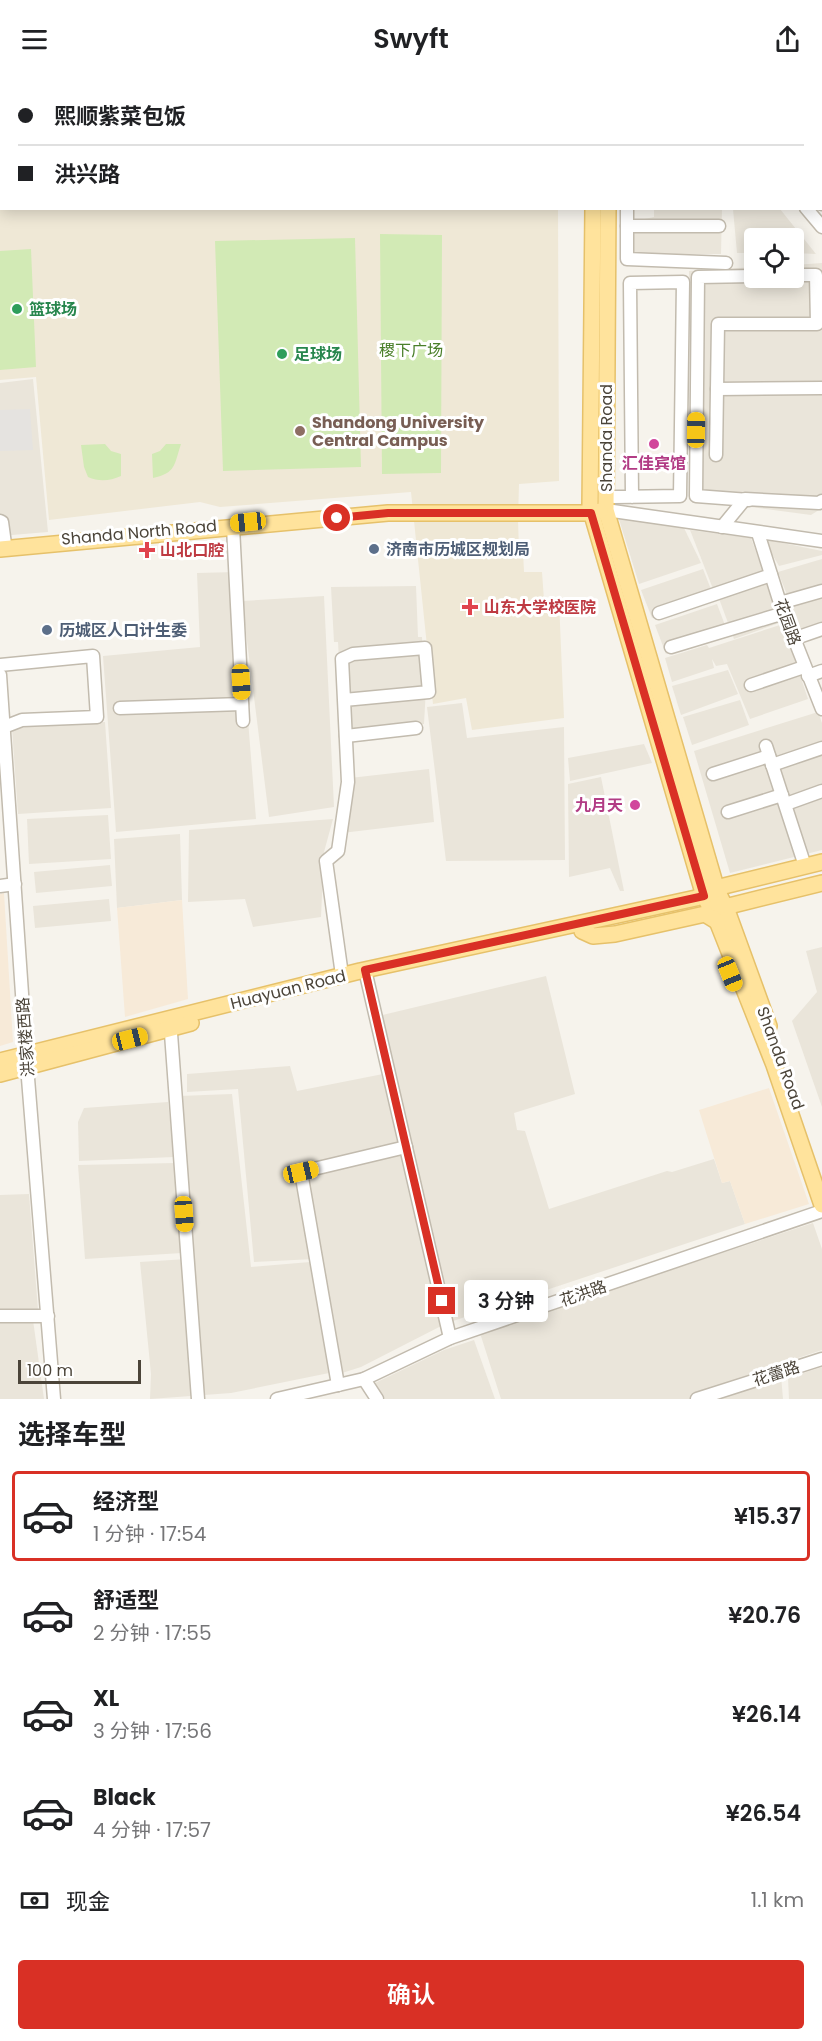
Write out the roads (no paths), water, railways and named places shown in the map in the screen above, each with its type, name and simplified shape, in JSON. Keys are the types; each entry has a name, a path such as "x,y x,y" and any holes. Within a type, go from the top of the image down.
{"main road":[{"name":"Shanda Road","path":"593,210 600,507 714,905 774,1065 822,1205"},
{"name":"Shanda Road","path":"600,507 608,210"},
{"name":"Shanda North Road","path":"2,546 388,513 600,507"},
{"name":"Shanda North Road","path":"2,546 378,509 600,507"},
{"name":"Huayuan Road","path":"170,1023 342,975 366,974 714,905 727,885 822,862"},
{"name":"Huayuan Road","path":"0,1061 27,1060 366,974 714,905 732,906 822,883"},
{"name":"Shanda Road","path":"714,905 822,1173"},
{"name":"Huayuan Road","path":"0,1074 27,1060"}],"street":[{"path":"627,210 627,259 726,263"},
{"path":"808,210 822,227"},
{"path":"627,226 719,226"},
{"path":"716,455 718,324 817,324 820,314 816,275 804,275"},
{"path":"744,276 698,276 696,496 819,503 822,501"},
{"path":"600,507 632,497 680,496 683,282 630,284 632,497"},
{"path":"717,389 822,388"},
{"path":"722,527 745,499"},
{"path":"600,507 822,542"},
{"path":"0,521 2,522 2,546"},
{"path":"233,527 243,721"},
{"name":"花园路","path":"758,533 782,608 822,707"},
{"path":"659,613 771,574"},
{"path":"671,647 782,608 822,591"},
{"path":"794,639 822,629"},
{"path":"342,975 326,861 338,850 348,782 345,736 342,659 353,654 425,648 429,692 344,700"},
{"path":"0,665 93,656 97,717 22,720 4,727"},
{"path":"751,685 806,672 822,671"},
{"name":"洪家楼西路","path":"0,675 54,1399"},
{"path":"120,708 242,704"},
{"path":"345,736 416,728"},
{"path":"713,774 769,756 822,748"},
{"path":"769,756 806,866"},
{"path":"728,812 822,791"},
{"path":"0,886 15,884"},
{"path":"366,974 450,1338"},
{"path":"170,1023 198,1399"},
{"path":"338,1385 301,1172 406,1147"},
{"name":"花洪路","path":"277,1399 364,1379 450,1338 822,1211"},
{"path":"0,1316 48,1316"},
{"name":"花蕾路","path":"697,1399 822,1359"},
{"path":"364,1379 377,1399"}],"place":[{"name":"篮球场","path":"17,309"},
{"name":"足球场","path":"282,354"},
{"name":"Shandong University Central Campus","path":"300,431"},
{"name":"汇佳宾馆","path":"654,444"},
{"name":"济南市历城区规划局","path":"374,549"},
{"name":"山北口腔","path":"147,550"},
{"name":"山东大学校医院","path":"470,607"},
{"name":"历城区人口计生委","path":"47,630"},
{"name":"九月天","path":"635,805"}],"park label":[{"name":"稷下广场","path":"411,350"}]}
